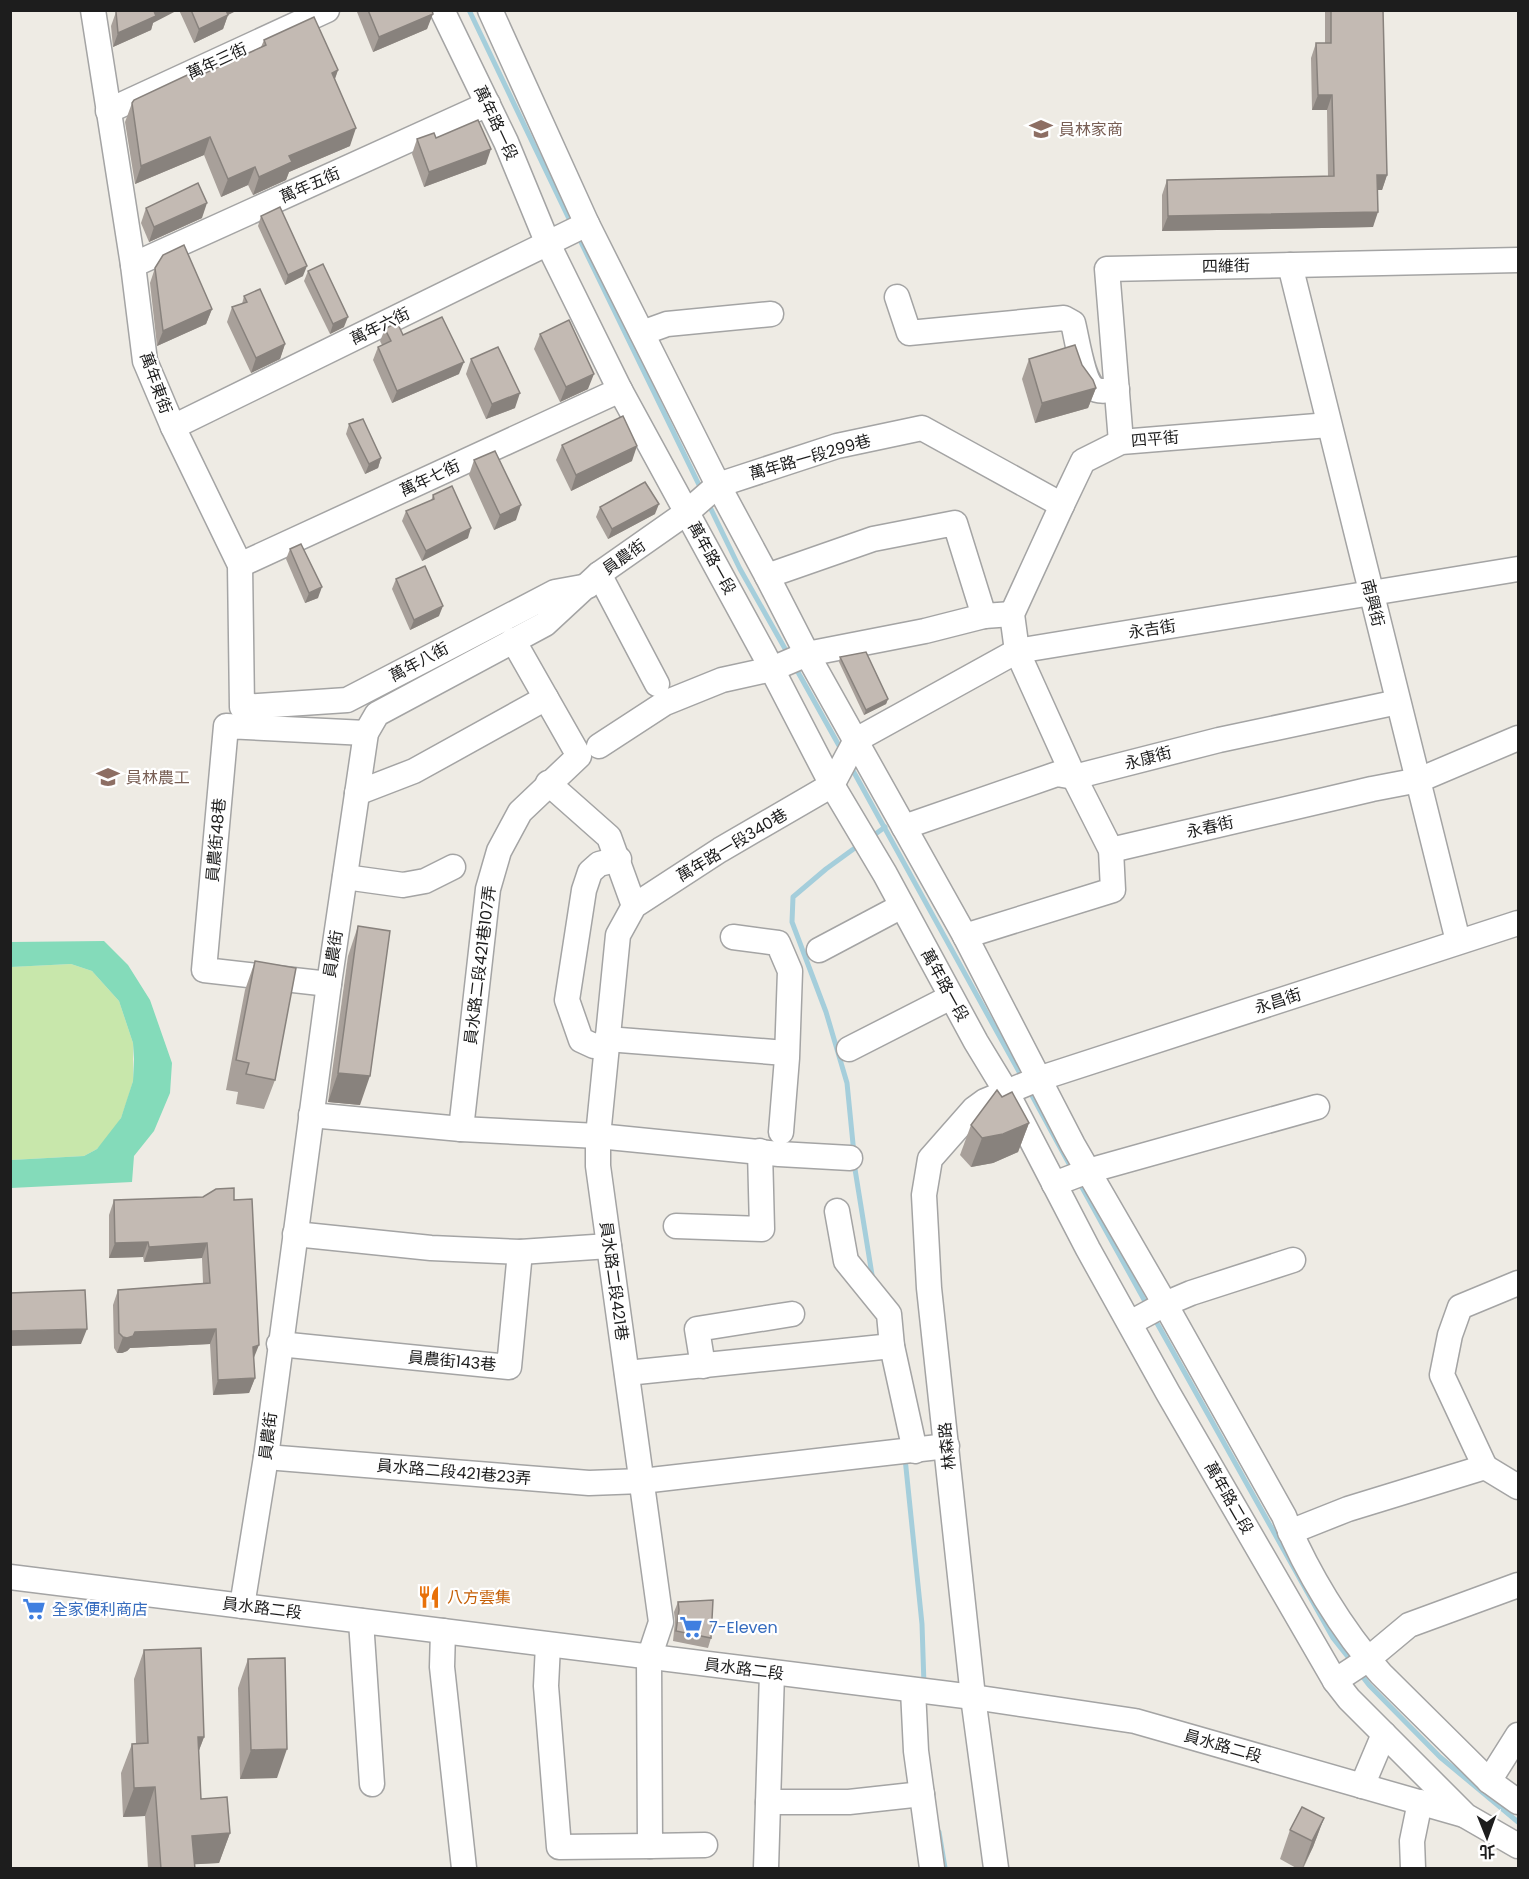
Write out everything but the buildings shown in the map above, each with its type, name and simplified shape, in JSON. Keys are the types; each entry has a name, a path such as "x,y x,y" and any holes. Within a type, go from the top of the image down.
{"street":[{"name":"萬年東街","path":"93,10 133,265 145,361 173,427 240,566 242,707"},
{"name":"萬年三街","path":"108,111 327,10"},
{"name":"萬年路一段","path":"442,10 488,104 548,243 620,390 772,669 832,785 1007,1093"},
{"path":"490,10 587,224 718,485 807,654 965,936 1088,1171 1284,1516 1290,1532 1326,1597 1367,1660 1489,1780 1518,1802"},
{"name":"萬年五街","path":"133,265 488,104"},
{"name":"萬年六街","path":"173,427 587,224"},
{"name":"四維街","path":"1121,442 1107,269 1518,260"},
{"name":"南興街","path":"1290,265 1458,941"},
{"path":"897,297 909,333 1064,318 1073,323 1087,381 1095,390 1117,389"},
{"path":"642,333 667,324 771,314"},
{"name":"萬年七街","path":"240,566 620,390"},
{"name":"四平街","path":"1012,614 1083,461 1121,442 1329,425"},
{"name":"萬年路一段299巷","path":"718,485 837,446 922,428 1062,505"},
{"name":"員農街","path":"242,1606 266,1457 328,984 366,733 377,714 545,624 593,580 686,513 718,485"},
{"path":"767,576 873,539 955,523 984,616"},
{"name":"永吉街","path":"856,740 1017,651 1518,569"},
{"path":"593,580 657,684"},
{"name":"萬年八街","path":"242,707 347,700 555,592 593,580"},
{"path":"965,936 1113,890 1111,850 1074,777 1017,651 1012,614"},
{"name":"員水路二段421巷107弄","path":"461,1129 488,889 499,851 520,812 548,783 589,751 665,703 722,680 772,669 807,654 925,631 984,616 1012,614"},
{"path":"513,640 546,698 589,751"},
{"path":"357,793 414,771 546,698"},
{"name":"永康街","path":"904,827 1057,774 1074,777 1219,740 1398,702"},
{"name":"員農街48巷","path":"328,984 204,970 226,726 366,733"},
{"name":"永春街","path":"1111,850 1419,780 1518,738"},
{"path":"832,785 856,740"},
{"path":"548,783 609,837 619,859 634,906"},
{"name":"萬年路一段340巷","path":"634,906 720,850 832,785"},
{"path":"619,859 599,864 590,872 584,890 567,1000 581,1040 594,1046 601,1045 607,1039 786,1053"},
{"path":"345,877 403,885 425,881 453,867"},
{"name":"員水路二段421巷","path":"634,906 618,935 598,1136 598,1166 661,1622 649,1658 650,1846"},
{"path":"819,950 902,906"},
{"name":"永昌街","path":"1038,1079 1518,923"},
{"path":"733,937 778,943 790,971 781,1132"},
{"path":"849,1048 951,997"},
{"name":"林森路","path":"996,1869 973,1697 929,1288 924,1195 930,1159 974,1109 985,1101 1038,1079"},
{"name":"萬年路二段","path":"1007,1093 1130,1323 1335,1681 1349,1699 1466,1816 1518,1846"},
{"path":"1054,1184 1088,1171 1317,1107"},
{"path":"310,1115 461,1129 598,1136 760,1150 779,1154 850,1158"},
{"path":"676,1226 762,1229 760,1150"},
{"path":"837,1211 846,1261 889,1314 892,1346 915,1451"},
{"path":"295,1234 431,1248 519,1252 609,1246"},
{"name":"員農街143巷","path":"279,1344 509,1367 519,1252"},
{"path":"1130,1323 1191,1293 1293,1260"},
{"path":"1518,1282 1460,1307 1450,1335 1442,1375 1485,1467 1518,1487"},
{"path":"703,1366 697,1329 792,1314"},
{"path":"627,1373 892,1346"},
{"name":"員水路二段421巷23弄","path":"266,1457 589,1483 642,1481 947,1446"},
{"path":"1290,1532 1348,1509 1485,1467"},
{"name":"員水路二段","path":"10,1577 973,1697 1135,1721 1466,1816"},
{"path":"1335,1681 1367,1660 1409,1625 1518,1585"},
{"path":"361,1621 372,1784"},
{"path":"443,1631 442,1667 464,1869"},
{"path":"548,1645 546,1686 560,1847 705,1845"},
{"path":"766,1869 772,1673"},
{"path":"913,1690 916,1752 932,1869"},
{"path":"1362,1786 1384,1734"},
{"path":"1489,1780 1518,1735"},
{"path":"768,1802 849,1802 922,1794"},
{"path":"1413,1869 1412,1841 1420,1802"}],"green space":[{"path":"104,941 128,965 150,1000 172,1063 170,1093 154,1131 134,1156 132,1182 11,1188 11,1160 84,1156 97,1149 121,1118 133,1081 134,1059 133,1043 119,1001 92,971 71,964 11,967 11,942"},
{"path":"71,964 92,971 119,1001 133,1043 133,1081 127,1101 121,1118 111,1134 97,1149 84,1156 11,1160 10,967"}],"waterway":[{"path":"469,10 572,225"},
{"path":"578,236 701,489"},
{"path":"708,503 740,569 788,654"},
{"path":"794,665 842,751"},
{"path":"851,767 1023,1079"},
{"path":"870,838 885,827"},
{"path":"854,1154 847,1083 826,1012 792,922 793,897 859,845"},
{"path":"1029,1090 1073,1171"},
{"path":"854,1163 873,1281"},
{"path":"1079,1182 1147,1305"},
{"path":"1153,1316 1333,1638 1352,1662"},
{"path":"905,1458 922,1624 924,1685"},
{"path":"1359,1672 1440,1757 1518,1822"},
{"path":"939,1832 945,1868"}],"place":[{"name":"員林家商","path":"1041,129"},
{"name":"員林農工","path":"108,777"},
{"name":"八方雲集","path":"429,1597"},
{"name":"全家便利商店","path":"34,1609"},
{"name":"7-Eleven","path":"691,1627"}]}
